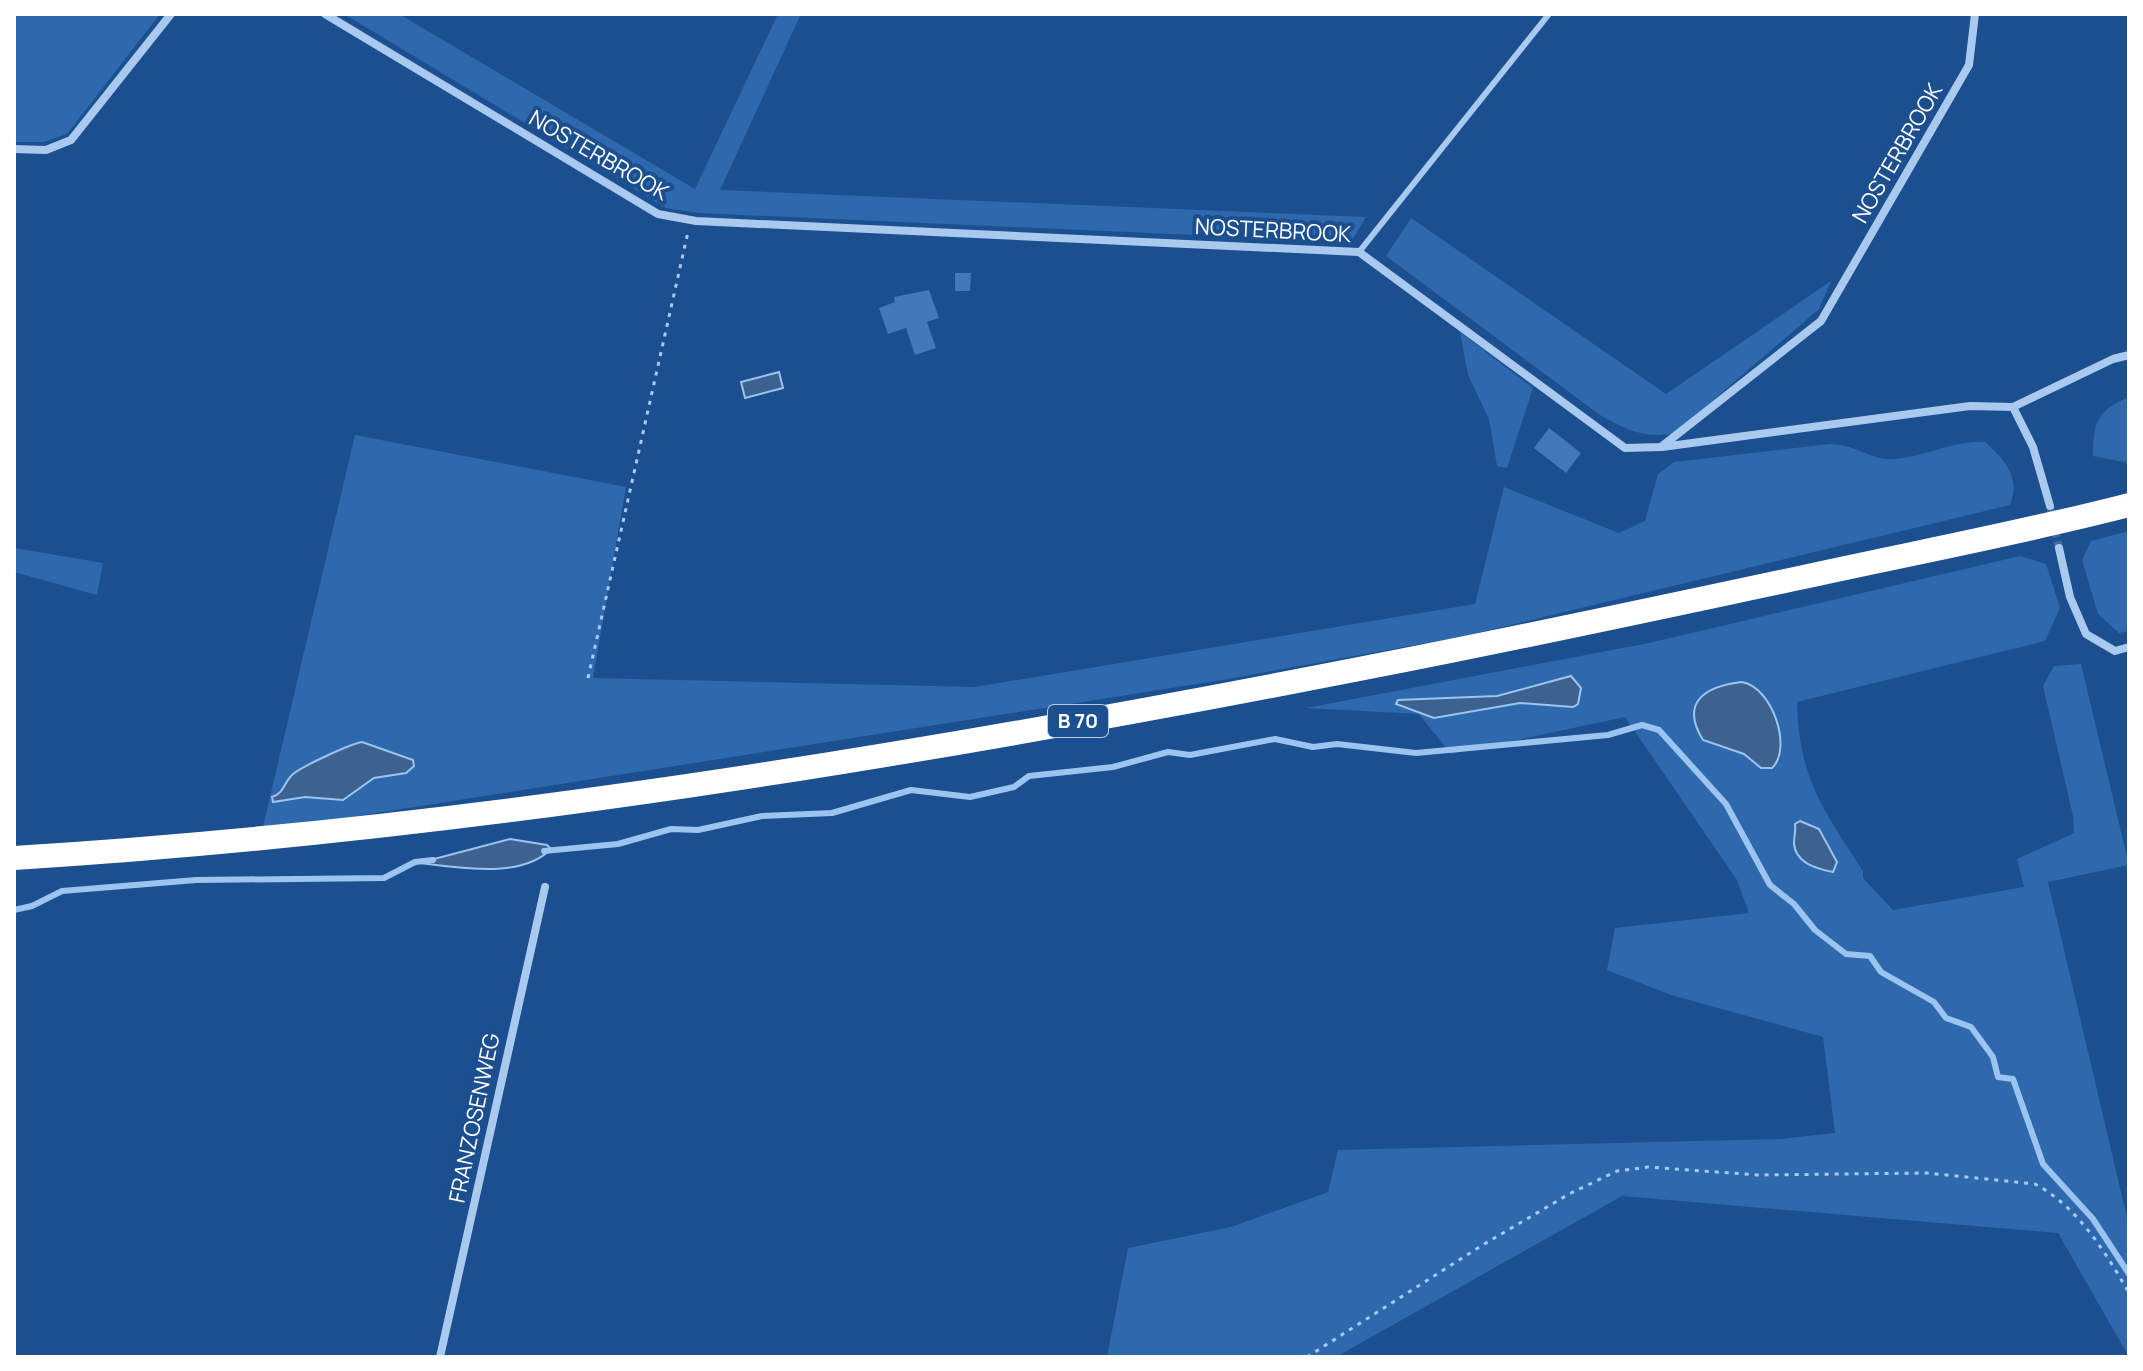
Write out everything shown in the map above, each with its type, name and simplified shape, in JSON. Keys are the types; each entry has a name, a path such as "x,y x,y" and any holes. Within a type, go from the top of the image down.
{"highway":[{"name":"B 70","path":"14,858 305,835 562,803 866,758 1200,700 1487,644 2129,505"}],"street":[{"path":"14,149 46,150 71,140 171,14"},
{"name":"NOSTERBROOK","path":"325,14 658,214 690,220 1359,252 1625,448 1661,447 1821,321 1969,65 1975,14"},
{"path":"1661,447 1970,406 2013,407 2113,359 2129,355"},
{"path":"2013,407 2033,447 2050,506"},
{"path":"2059,548 2070,597 2086,634 2115,651 2129,647"},
{"name":"FRANZOSENWEG","path":"440,1357 545,887"}],"lane":[{"path":"1359,252 1549,14"}],"path":[{"path":"588,678 690,220"},
{"path":"1307,1357 1388,1303 1569,1194 1617,1171 1648,1167 1758,1175 1927,1173 2035,1184 2049,1191 2086,1228 2129,1293"}],"shaded area":[{"path":"14,14 160,14 67,134 44,142 14,142"},
{"path":"344,14 399,14 695,189 778,14 801,14 720,190 1366,217 1351,242 699,213 666,208"},
{"path":"1411,218 1666,394 1831,281 1819,309 1674,434 1644,434 1600,415 1386,256"},
{"path":"1460,332 1533,388 1507,468 1497,466 1489,419 1468,375"},
{"path":"779,372 783,388 745,398 741,382"},
{"path":"2129,397 2129,463 2093,456 2099,419 2110,407"},
{"path":"355,435 626,487 593,678 975,687 1475,604 1504,487 1619,533 1645,521 1658,474 1674,462 1830,444 1847,446 1879,458 1897,459 1960,444 1985,442 2005,462 2014,486 2010,505 1465,636 1222,680 262,831"},
{"path":"2129,531 2129,631 2119,633 2098,614 2082,560 2091,541"},
{"path":"14,548 103,563 97,595 14,572"},
{"path":"2020,556 2046,564 2060,608 2045,641 1797,702 1799,729 1808,773 1825,811 1863,871 1863,878 1893,910 2024,887 2017,859 2074,833 2073,816 2043,686 2054,666 2081,664 2129,865 2048,882 2129,1226 2129,1357 2058,1233 1622,1196 1336,1357 1107,1357 1128,1248 1231,1227 1328,1192 1338,1150 1780,1139 1835,1133 1823,1037 1671,995 1607,970 1615,928 1749,913 1737,880 1625,717 1451,754 1419,714 1306,708 1649,643"},
{"path":"1571,676 1581,688 1578,704 1573,707 1520,703 1434,718 1396,704 1398,700 1497,696"},
{"path":"1742,682 1753,686 1762,695 1776,719 1780,747 1778,759 1772,768 1761,768 1744,754 1703,740 1696,726 1694,715 1700,698 1718,687"},
{"path":"362,742 413,760 414,766 406,773 374,778 343,800 305,797 273,802 272,797 279,793 293,774"},
{"path":"1800,821 1819,829 1837,862 1833,872 1814,867 1798,856 1794,841 1795,824"},
{"path":"510,839 547,845 551,849 538,859 506,868 470,869 419,863"}],"building":[{"path":"955,273 971,273 970,291 955,291"},
{"path":"929,290 939,318 927,322 936,348 915,355 906,328 888,334 879,308 895,302 894,297"},
{"path":"1549,428 1581,453 1566,473 1534,448"}],"waterway":[{"path":"544,851 618,844 671,829 698,830 762,816 832,813 911,790 970,797 1014,787 1029,776 1113,767 1168,752 1190,755 1275,739 1313,747 1337,744 1416,753 1608,735 1642,725 1659,730 1726,804 1770,885 1794,904 1815,930 1846,954 1870,956 1881,972 1934,1002 1946,1018 1971,1027 1993,1057 1998,1077 2013,1079 2043,1164 2093,1219 2129,1274"},
{"path":"14,910 32,906 62,891 196,880 384,878 415,862 433,860"}],"tunnel":[{"path":"2050,506 2059,548"}]}
